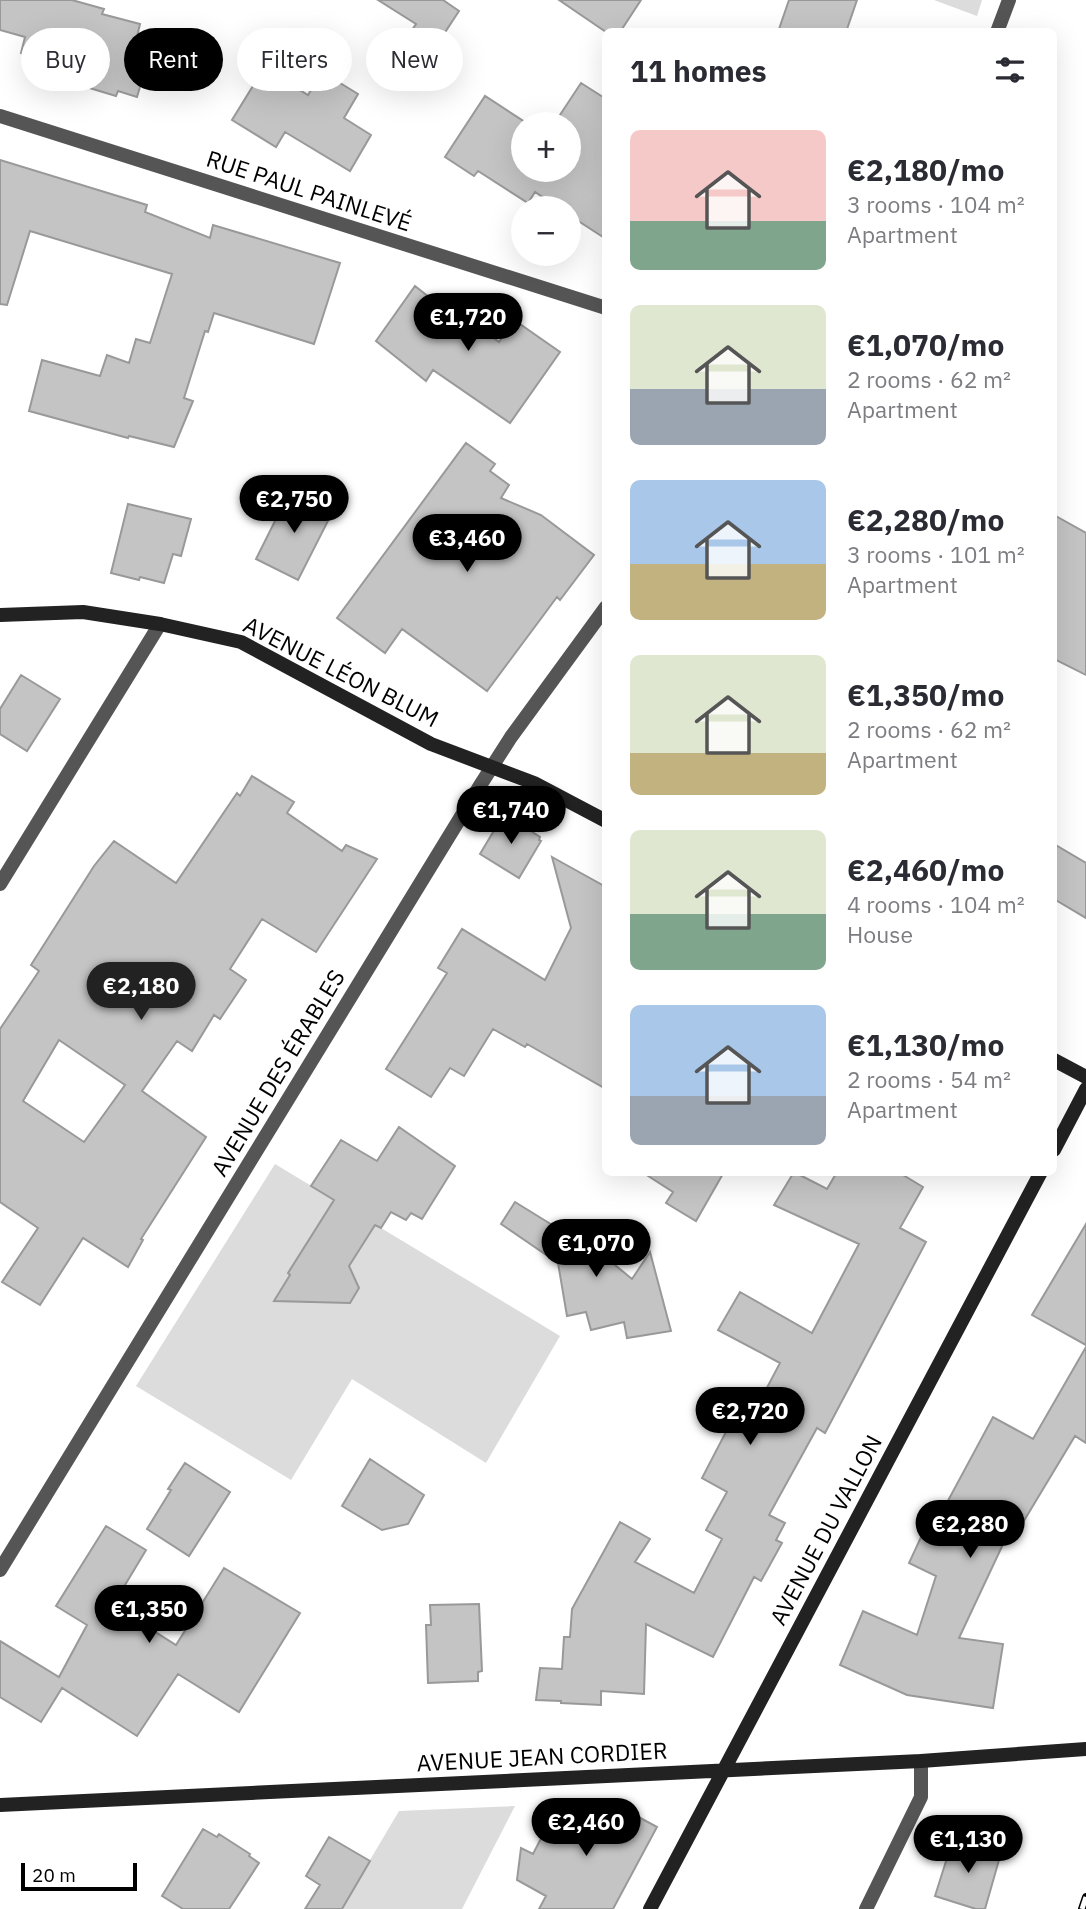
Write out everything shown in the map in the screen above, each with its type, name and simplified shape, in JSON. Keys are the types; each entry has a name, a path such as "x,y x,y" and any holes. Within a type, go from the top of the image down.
{"street":[{"path":"998,28 1009,0"},
{"name":"RUE PAUL PAINLEVÉ","path":"0,116 602,307"},
{"name":"AVENUE LÉON BLUM","path":"0,615 83,612 160,624 241,642 431,744 534,783 602,819"},
{"name":"AVENUE DES ÉRABLES","path":"0,1570 492,767 602,613"},
{"path":"0,884 160,624"},
{"path":"1057,1062 1086,1077"},
{"path":"1057,1144 1086,1088"},
{"name":"AVENUE DU VALLON","path":"650,1909 1039,1176"},
{"name":"AVENUE JEAN CORDIER","path":"0,1805 921,1761 1086,1749"},
{"path":"866,1909 921,1797 921,1761"}],"shaded area":[{"path":"934,0 982,0 977,16"},
{"path":"275,1164 560,1336 486,1463 352,1379 291,1480 136,1386"},
{"path":"515,1806 462,1909 341,1909 399,1811"}],"building":[{"path":"0,0 72,0 104,9 102,14 140,24 139,28 124,28 124,91 139,91 137,97 118,91 116,96 99,91 110,91 110,28 21,28 21,36 0,30"},
{"path":"378,0 443,0 459,11 448,28 413,28 416,24"},
{"path":"559,0 641,0 623,28 602,29"},
{"path":"789,0 857,0 847,28 779,28"},
{"path":"581,83 602,96 602,236 581,223 581,196 541,196 535,192 532,196 517,196 478,171 474,176 445,157 485,96 511,113 511,182 581,182 581,112 562,112"},
{"path":"352,90 358,94 344,118 371,135 350,171 285,132 276,147 232,120 250,91 301,91 308,95 310,91"},
{"path":"0,160 147,205 145,212 210,238 213,225 340,263 314,344 214,313 208,332 205,331 184,398 193,401 174,447 129,436 128,438 29,411 42,360 100,376 107,355 129,363 136,339 150,343 172,274 30,231 7,305 0,304"},
{"path":"415,286 434,301 438,296 499,342 514,320 560,352 510,423 433,370 426,381 376,341"},
{"path":"466,443 495,464 490,471 509,485 501,498 541,515 594,555 560,600 557,597 487,691 402,629 385,653 337,618"},
{"path":"291,489 333,511 298,580 256,559"},
{"path":"128,504 191,519 181,556 173,554 164,583 111,573"},
{"path":"1057,517 1086,533 1086,675 1057,660"},
{"path":"21,675 60,699 27,751 0,734 0,709"},
{"path":"252,776 294,802 287,813 342,851 346,845 377,859 316,952 262,919 230,969 246,980 220,1019 214,1015 192,1051 177,1041 142,1091 206,1137 141,1239 143,1240 128,1267 83,1238 40,1305 2,1282 38,1228 0,1202 0,1029 39,971 31,965 94,866 114,841 176,883 237,793 240,796","holes":["59,1040 125,1085 84,1142 23,1101"]},
{"path":"504,814 540,837 541,841 519,878 480,854"},
{"path":"1057,846 1086,863 1086,918 1057,901"},
{"path":"552,857 602,885 602,1087 527,1044 525,1047 493,1029 464,1076 450,1068 431,1097 386,1069 447,973 438,968 462,929 545,980 571,928"},
{"path":"399,1127 455,1166 422,1219 411,1213 406,1220 391,1212 381,1228 375,1225 349,1266 359,1288 350,1303 274,1301 290,1275 288,1273 334,1200 311,1186 341,1140 377,1161"},
{"path":"648,1176 722,1176 696,1221 666,1203 673,1192"},
{"path":"792,1176 802,1176 827,1189 835,1176 905,1176 923,1187 900,1228 926,1242 825,1433 817,1428 769,1515 785,1523 776,1540 782,1543 761,1581 754,1577 713,1657 646,1624 644,1694 601,1691 601,1705 536,1700 540,1668 562,1669 564,1637 570,1637 572,1609 620,1522 650,1539 635,1562 694,1593 722,1539 706,1530 727,1492 702,1478 729,1426 743,1433 780,1363 718,1330 740,1292 812,1333 859,1244 774,1205"},
{"path":"515,1202 609,1260 632,1279 650,1252 671,1331 627,1338 624,1322 591,1330 586,1312 567,1316 558,1263 501,1224"},
{"path":"1086,1224 1086,1345 1032,1315"},
{"path":"1086,1347 1086,1443 1075,1436 1019,1529 1012,1525 959,1638 1003,1644 993,1708 907,1695 840,1665 863,1611 917,1635 936,1576 909,1563 929,1520 936,1523 993,1417 1033,1439"},
{"path":"370,1459 424,1495 408,1524 382,1530 342,1506"},
{"path":"185,1463 230,1492 189,1556 147,1529"},
{"path":"106,1526 146,1550 113,1605 176,1645 224,1568 300,1613 239,1712 178,1674 137,1736 62,1688 41,1722 0,1697 0,1641 59,1677 87,1625 56,1606"},
{"path":"479,1604 482,1671 478,1672 478,1681 428,1683 426,1625 431,1625 430,1605"},
{"path":"597,1802 611,1802 657,1827 613,1909 539,1909 546,1896 517,1880 521,1848 533,1854 552,1817 590,1815"},
{"path":"203,1829 217,1837 219,1834 259,1863 229,1909 183,1909 162,1896"},
{"path":"329,1837 370,1861 342,1909 305,1909 320,1885 306,1876"},
{"path":"953,1839 1001,1853 985,1909 976,1909 935,1896"}],"railway":[{"path":"1082,1909 1086,1897"}]}
